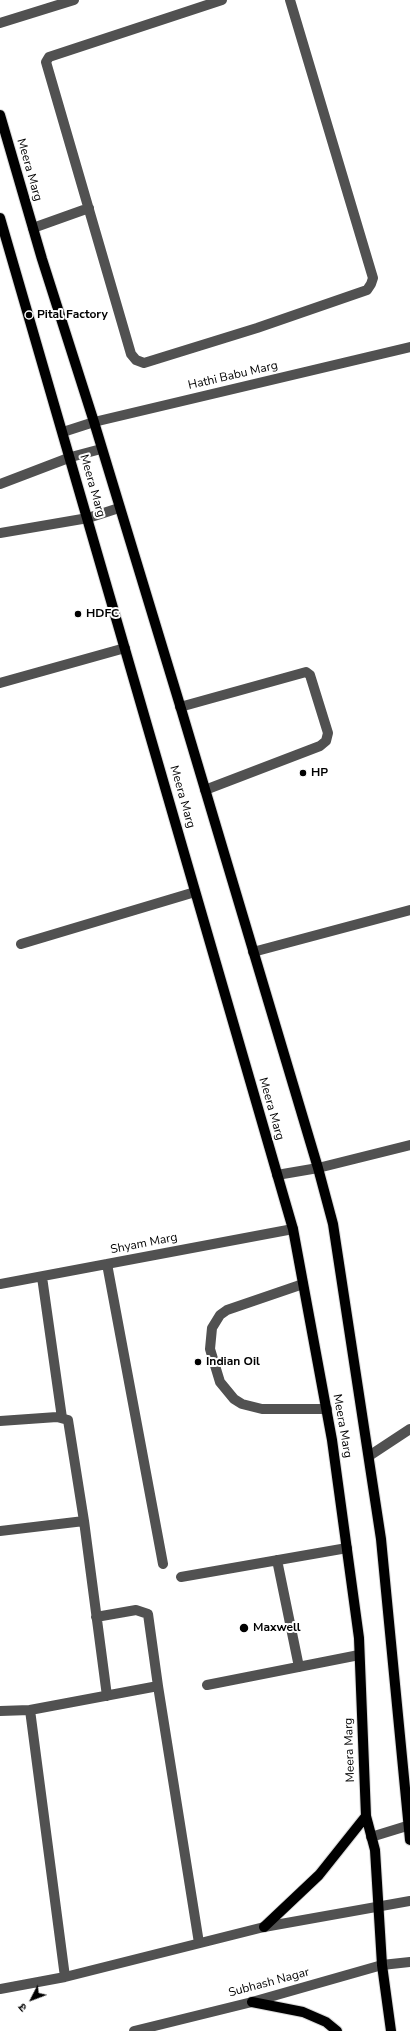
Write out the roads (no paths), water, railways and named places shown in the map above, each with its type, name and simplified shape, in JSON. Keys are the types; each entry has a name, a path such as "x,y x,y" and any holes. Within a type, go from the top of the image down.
{"main road":[{"name":"Meera Marg","path":"0,115 33,228 94,422 205,790 318,1168 333,1224 381,1539 410,1840"},
{"name":"Meera Marg","path":"0,218 71,457 293,1229 327,1409 359,1638 366,1816 375,1850 382,1965 391,2031"},
{"path":"264,1927 319,1875 366,1816"},
{"path":"252,2002 303,2012 326,2022 336,2031"}],"street":[{"path":"0,23 74,0"},
{"path":"222,0 49,57 46,62 131,354 136,360 144,363 257,328 367,290 371,284 373,278 290,0"},
{"path":"33,228 89,208"},
{"name":"Hathi Babu Marg","path":"63,432 94,422 410,347"},
{"path":"0,484 71,457 101,449"},
{"path":"0,533 88,518 119,508"},
{"path":"0,683 125,648"},
{"path":"180,707 306,672 310,675 328,733 326,741 320,746 205,790"},
{"path":"21,944 195,892"},
{"path":"253,952 410,910"},
{"path":"277,1175 318,1168 410,1145"},
{"name":"Shyam Marg","path":"0,1284 293,1229"},
{"path":"107,1264 163,1564"},
{"path":"42,1276 62,1418"},
{"path":"303,1284 227,1310 220,1315 212,1328 210,1349 220,1382 234,1399 242,1404 262,1409 327,1409"},
{"path":"0,1421 57,1417 68,1420 84,1521 107,1696"},
{"path":"369,1456 410,1429"},
{"path":"0,1531 84,1521"},
{"path":"181,1577 347,1548"},
{"path":"277,1560 299,1667"},
{"path":"96,1617 136,1610 148,1614 199,1944"},
{"path":"207,1686 359,1655"},
{"path":"0,1711 30,1710 158,1686"},
{"path":"30,1710 65,1977"},
{"path":"371,1837 409,1825"},
{"path":"0,1989 65,1977 264,1927 410,1901"},
{"name":"Subhash Nagar","path":"134,2031 252,2002 382,1965 410,1962"}],"place":[{"name":"Pital Factory","path":"29,315"},
{"name":"HDFC","path":"78,614"},
{"name":"HP","path":"303,773"},
{"name":"Indian Oil","path":"198,1362"},
{"name":"Maxwell","path":"244,1628"}]}
